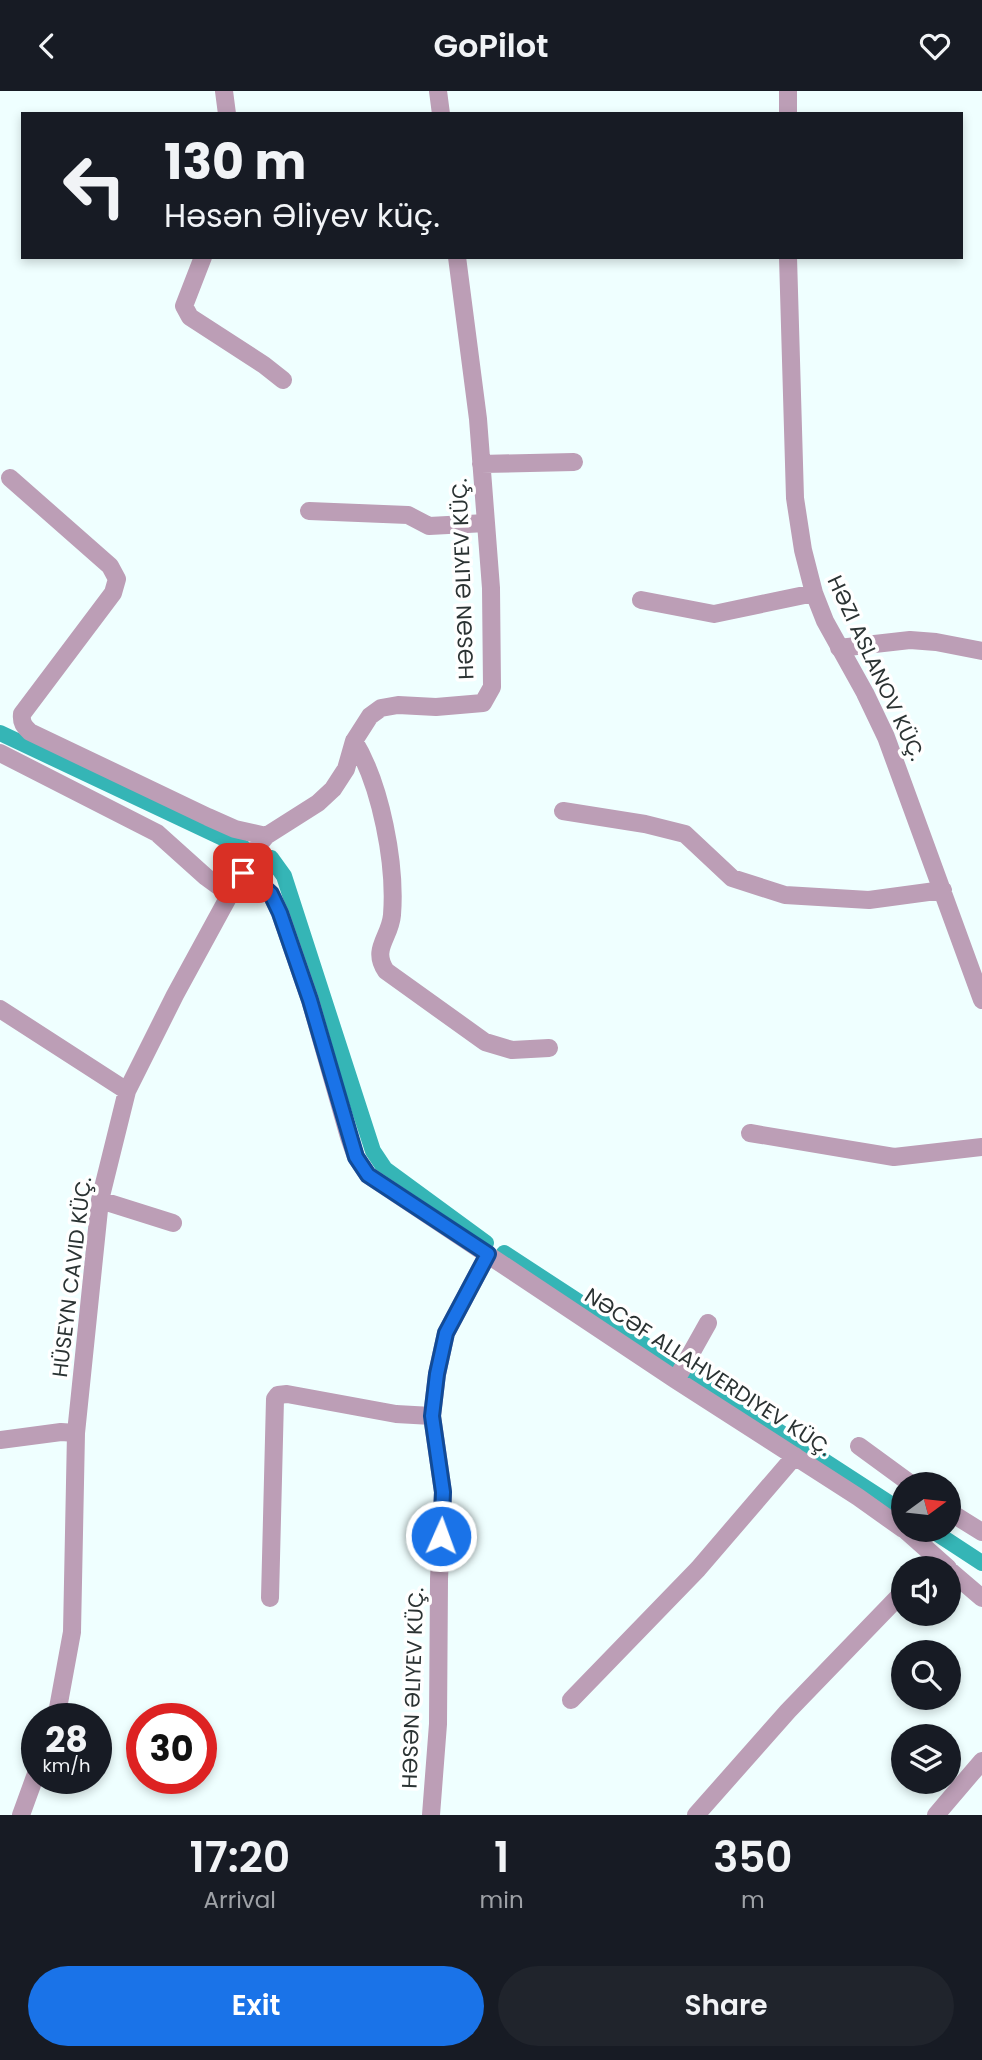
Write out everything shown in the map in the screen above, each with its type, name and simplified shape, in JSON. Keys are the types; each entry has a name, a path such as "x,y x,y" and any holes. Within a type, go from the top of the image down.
{"street":[{"path":"224,91 228,112"},
{"path":"438,91 441,112"},
{"path":"788,91 788,112"},
{"path":"202,259 184,306 190,317 283,380"},
{"name":"HƏSƏN ƏLIYEV KÜÇ.","path":"266,836 318,803 333,789 346,769 355,741 370,716 381,708 398,705 436,707 483,702 492,687 491,588 478,419 457,259"},
{"name":"HƏZI ASLANOV KÜÇ.","path":"788,259 795,498 803,550 814,593 886,737 982,1000"},
{"path":"481,464 573,462"},
{"path":"10,478 110,566 117,579 113,593 22,714 21,720 25,727 30,732 208,817 235,829 266,836"},
{"path":"309,511 408,515 429,526 486,523"},
{"path":"641,600 713,614 814,593"},
{"path":"839,647 910,640 982,651"},
{"path":"355,741 365,758 375,792 391,868 392,918 379,961 386,971 485,1042 512,1050 550,1048"},
{"path":"0,753 157,834 206,877 217,885 234,891"},
{"path":"563,811 645,824 685,834 732,878 785,895 869,900 943,890"},
{"name":"HÜSEYN CAVID KÜÇ.","path":"59,1703 72,1632 76,1433 100,1200 127,1091 175,995 253,852 266,836"},
{"path":"243,873 271,894 280,913 310,1000 356,1157 368,1175 488,1254"},
{"path":"0,1009 127,1091"},
{"path":"750,1133 894,1157 982,1147"},
{"path":"100,1200 173,1223"},
{"name":"HƏSƏN ƏLIYEV KÜÇ.","path":"431,1815 438,1724 439,1579 443,1492 432,1416 446,1333 488,1254"},
{"name":"NƏCƏF ALLAHVERDIYEV KÜÇ.","path":"488,1254 891,1520"},
{"path":"676,1380 708,1323"},
{"path":"270,1598 275,1399 278,1395 286,1394 396,1414 432,1416"},
{"path":"0,1440 61,1432 76,1433"},
{"path":"859,1446 895,1472"},
{"path":"571,1700 698,1569 795,1456"},
{"path":"961,1519 982,1532"},
{"name":"NƏCƏF ALLAHVERDIYEV KÜÇ.","path":"916,1542 930,1556"},
{"name":"NƏCƏF ALLAHVERDIYEV KÜÇ.","path":"961,1582 982,1598"},
{"path":"696,1815 789,1711 891,1605"},
{"path":"936,1815 982,1761"},
{"path":"21,1815 29,1794"}],"waterway":[{"path":"0,733 244,848"},
{"path":"271,858 284,876 373,1151 385,1169 486,1243"},
{"path":"504,1253 674,1364"},
{"path":"692,1375 891,1504"},
{"path":"950,1542 982,1563"}],"route":[{"path":"243,873 271,894 280,913 310,1000 356,1157 368,1175 488,1254 446,1333 437,1374 432,1416 443,1492 441,1536"}]}
